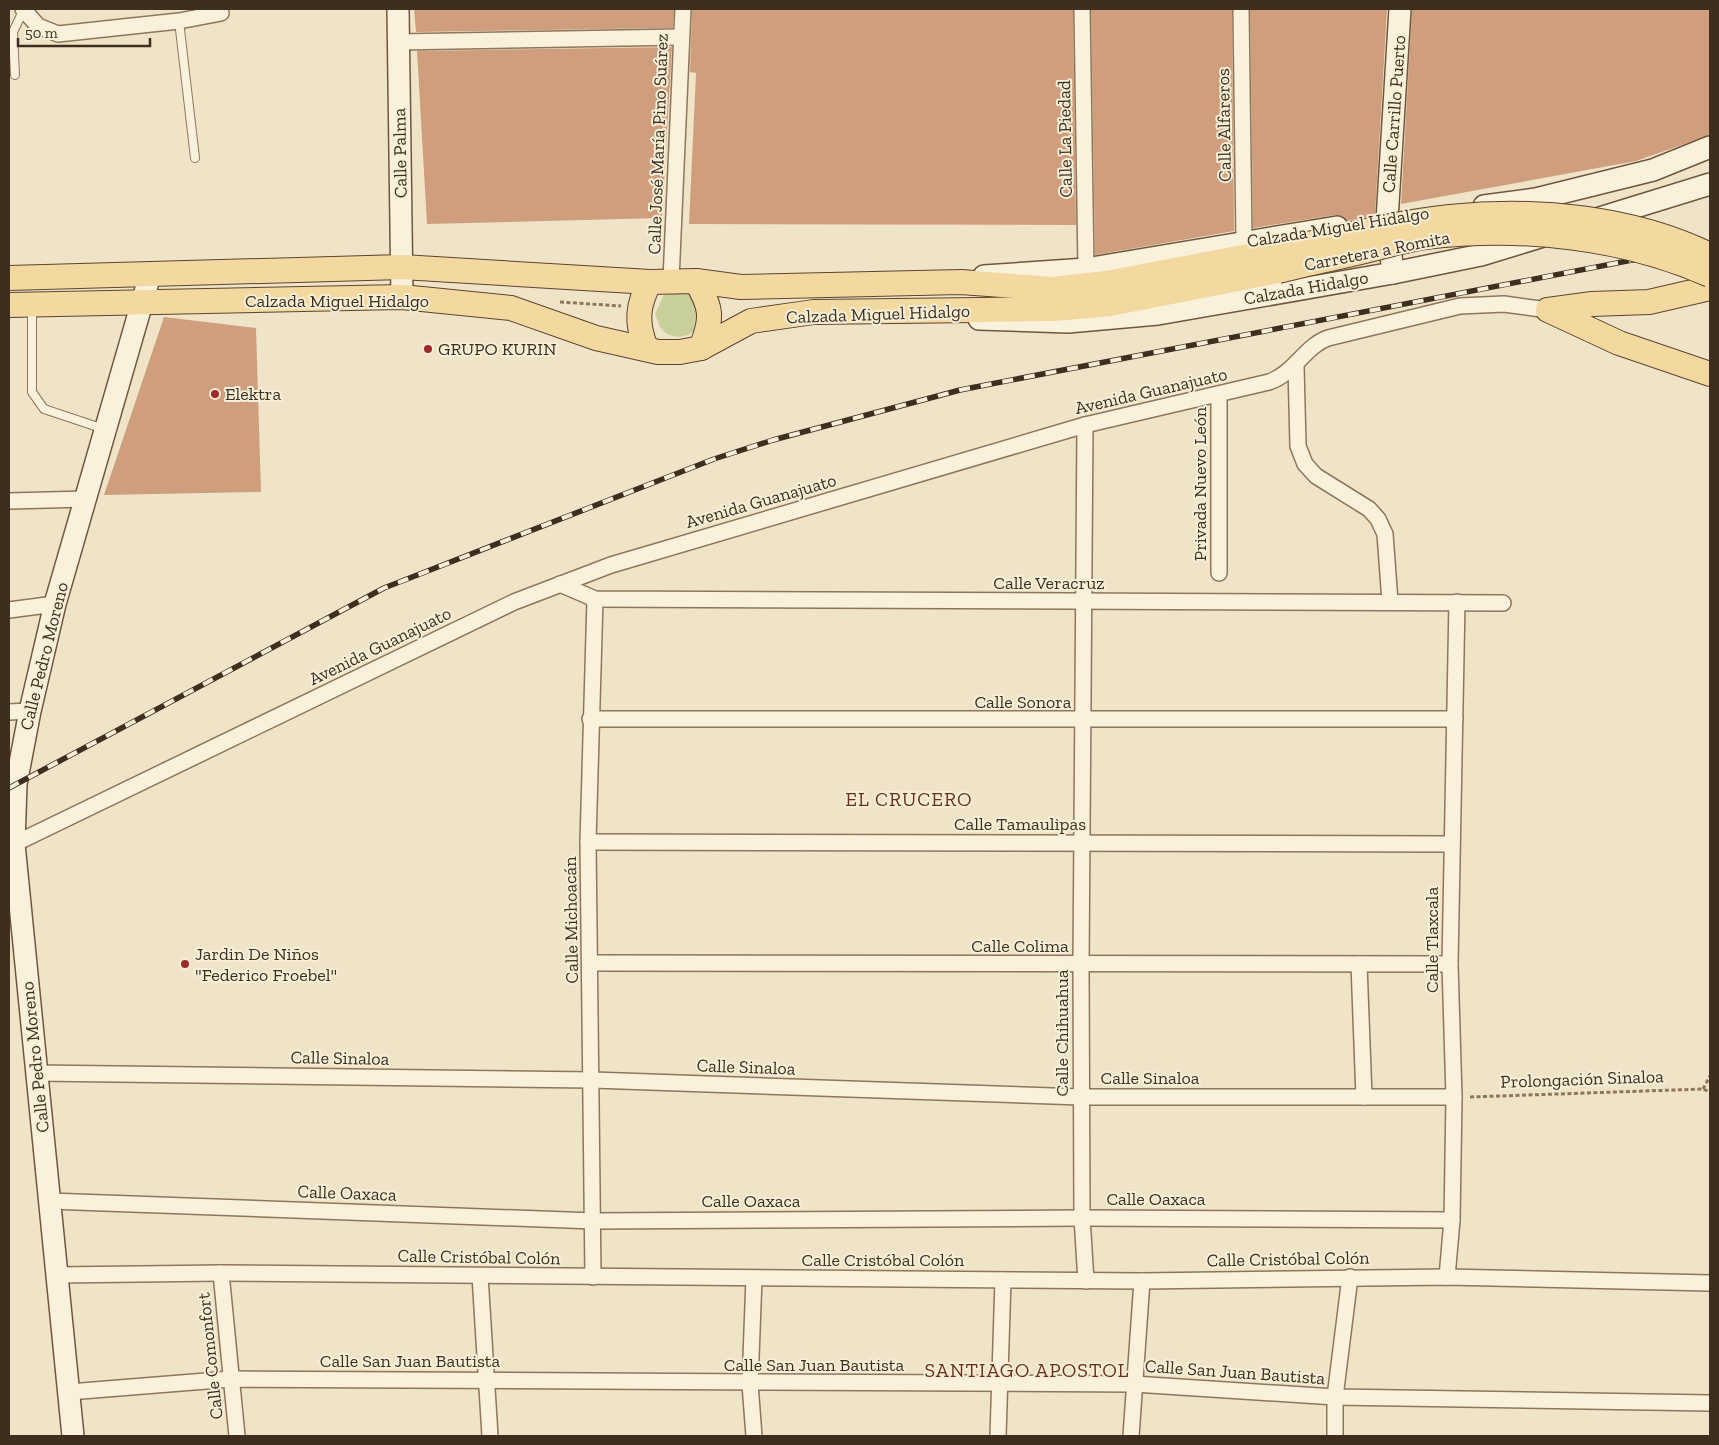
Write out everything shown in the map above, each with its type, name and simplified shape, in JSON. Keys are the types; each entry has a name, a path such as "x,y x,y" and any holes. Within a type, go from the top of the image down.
{"main road":[{"name":"Carretera a Romita","path":"1277,261 1409,223 1492,214 1551,216 1642,230 1693,247 1710,255"},
{"name":"Carretera a Romita","path":"1277,261 1423,238 1495,231 1558,235 1620,246 1678,261 1710,275"},
{"name":"Calzada Miguel Hidalgo","path":"9,278 402,267 661,281 696,281 740,287 961,282 1053,289 1277,261"},
{"name":"Calzada Miguel Hidalgo","path":"9,305 402,297 511,308 596,338 658,352 680,352 701,348 751,321 814,312 1055,309 1110,304 1277,261"},
{"path":"646,348 639,332 638,314 642,297 661,281"},
{"path":"696,281 711,313 708,331 701,348"},
{"path":"1548,310 1592,304 1649,302 1710,288"},
{"path":"1548,310 1619,343 1710,374"}],"street":[{"name":"Calle Palma","path":"398,9 402,297"},
{"name":"Calle José María Pino Suárez","path":"661,281 683,9"},
{"name":"Calle La Piedad","path":"1082,9 1086,269"},
{"name":"Calle Alfareros","path":"1241,9 1244,241"},
{"name":"Calle Carrillo Puerto","path":"1393,273 1387,220 1400,9"},
{"path":"23,10 38,26 58,34 179,21 221,13"},
{"path":"398,42 680,36"},
{"name":"Calzada Miguel Hidalgo","path":"961,282 986,276 1086,269 1244,241 1536,198 1653,170 1710,147"},
{"path":"1653,170 1662,198"},
{"name":"Calzada Hidalgo","path":"891,312 1009,322 1068,322 1158,314 1393,273 1482,255 1710,184"},
{"path":"1482,206 1484,221 1482,255"},
{"name":"Calle Pedro Moreno","path":"73,1436 50,1201 11,846 16,784 30,711 55,604 107,430 150,275"},
{"name":"Avenida Guanajuato","path":"11,846 514,602 611,565 1085,425 1269,382 1279,378 1296,366 1320,341 1328,338 1460,306 1504,304 1548,310"},
{"path":"1296,366 1298,446 1305,464 1316,476 1369,509 1378,519 1385,534 1390,602"},
{"name":"Privada Nuevo León","path":"1219,394 1219,573"},
{"name":"Calle Chihuahua","path":"1085,425 1081,1097 1082,1218 1086,1281"},
{"path":"9,501 87,499"},
{"path":"560,584 595,599"},
{"name":"Calle Veracruz","path":"595,599 1503,603"},
{"name":"Calle Michoacán","path":"593,1277 593,1080 588,842 590,719 595,599"},
{"name":"Calle Tlaxcala","path":"1446,1276 1452,1220 1454,1097 1450,964 1457,602"},
{"path":"9,610 55,604"},
{"path":"9,712 30,711"},
{"name":"Calle Sonora","path":"590,719 1455,719"},
{"name":"Calle Tamaulipas","path":"588,842 1452,844"},
{"name":"Calle Colima","path":"591,963 1450,964"},
{"path":"1359,964 1364,1097"},
{"name":"Calle Sinaloa","path":"36,1073 593,1080 1081,1097 1454,1097"},
{"name":"Calle Oaxaca","path":"50,1201 594,1221 1082,1218 1452,1220"},
{"name":"Calle Cristóbal Colón","path":"56,1275 221,1273 1086,1281 1446,1276 1710,1283"},
{"name":"Calle Comonfort","path":"221,1273 237,1436"},
{"path":"480,1276 490,1436"},
{"path":"1335,1436 1335,1397 1350,1276"},
{"path":"754,1278 750,1384 754,1436"},
{"path":"998,1436 1003,1280"},
{"path":"1132,1436 1142,1281"},
{"name":"Calle San Juan Bautista","path":"68,1392 231,1379 750,1384 1134,1384 1335,1397 1710,1403"}],"lane":[{"path":"14,75 13,32 23,10"},
{"path":"179,21 195,158"},
{"path":"32,305 32,392 44,408 107,430"}],"path":[{"path":"1703,1089 1710,1076"},
{"name":"Prolongación Sinaloa","path":"1454,1097 1703,1089 1710,1092"}],"green space":[{"path":"683,290 698,296 697,329 688,335 678,337 668,334 660,327 655,314 664,295"}],"building":[{"path":"414,9 674,9 673,28 416,32"},
{"path":"692,9 1073,9 1076,225 689,224 696,73 690,72"},
{"path":"1091,9 1232,9 1234,231 1095,255"},
{"path":"1250,9 1387,9 1375,215 1348,221 1342,216 1335,215 1253,228"},
{"path":"1412,9 1710,9 1710,135 1636,161 1401,204"},
{"path":"672,47 662,218 427,224 417,51"},
{"path":"164,317 256,328 261,492 104,495"}],"railway":[{"path":"9,788 384,588 714,459 773,440 960,390 1710,245"}],"place":[{"name":"GRUPO KURIN","path":"428,349"},
{"name":"Elektra","path":"215,394"},
{"name":"Jardin De Niños \"Federico Froebel\"","path":"185,964"}],"district":[{"name":"EL CRUCERO","path":"909,799"},
{"name":"SANTIAGO APOSTOL","path":"1027,1370"}]}
